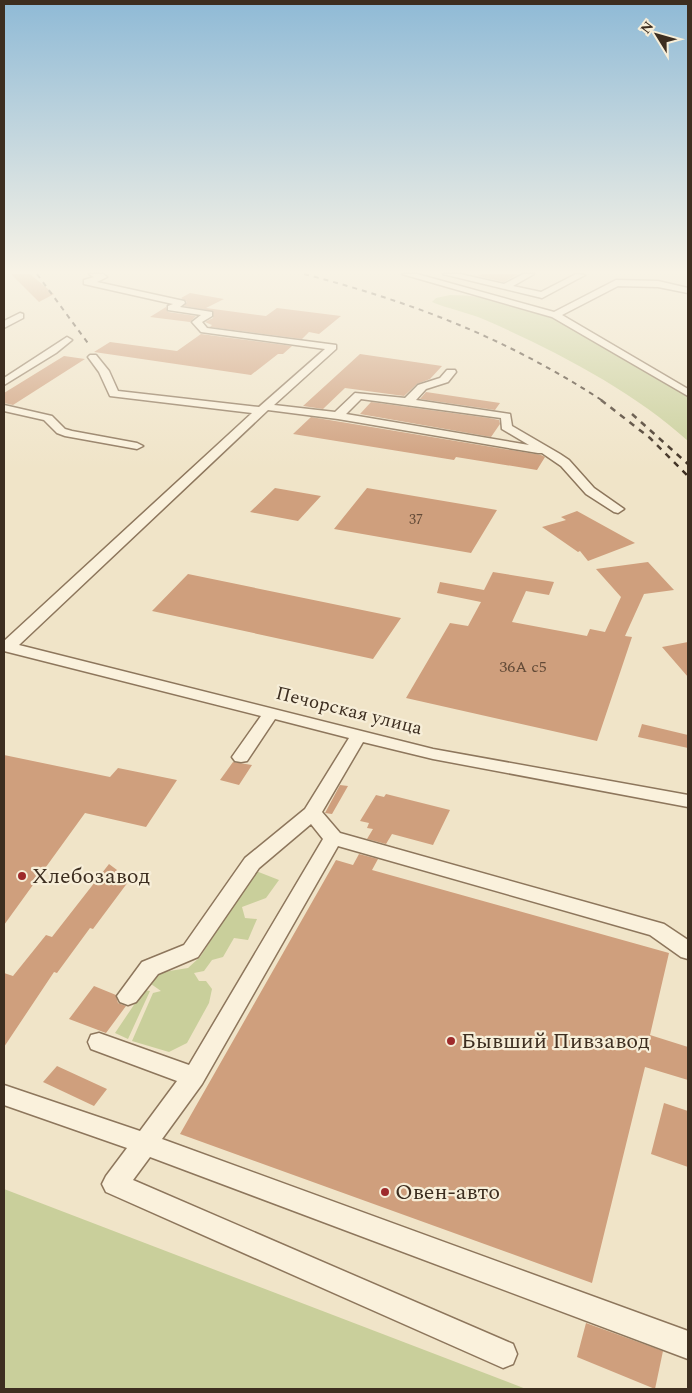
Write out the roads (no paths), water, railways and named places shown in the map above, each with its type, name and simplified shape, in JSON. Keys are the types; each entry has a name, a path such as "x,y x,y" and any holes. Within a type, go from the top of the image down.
{"street":[{"path":"6,646 333,347 272,339"},
{"path":"596,339 688,393"},
{"path":"4,382 67,340"},
{"path":"93,357 104,371 114,394 338,416 548,452"},
{"path":"408,402 422,387 444,380 451,372"},
{"path":"338,416 359,395 506,416 506,427 548,452"},
{"path":"4,408 48,418 61,431 69,434 137,446"},
{"name":"Печорская улица","path":"6,646 433,754 688,802"},
{"path":"241,757 271,713"},
{"path":"128,996 150,968 191,951 252,863 312,812 359,735"},
{"path":"312,812 333,838 657,930 688,951"},
{"path":"333,838 194,1078 115,1184 503,1354"},
{"path":"99,1042 194,1078"},
{"path":"4,1095 145,1144 688,1345"}],"lane":[{"path":"548,452 565,463 590,491 618,509"}],"railway":[{"path":"85,339 90,346"},
{"path":"491,339 531,359 603,401"},
{"path":"601,400 650,438 688,476"},
{"path":"632,414 688,464"}],"place":[{"name":"Хлебозавод","path":"22,876"},
{"name":"Бывший Пивзавод","path":"451,1041"},
{"name":"Овен-авто","path":"385,1192"}]}
